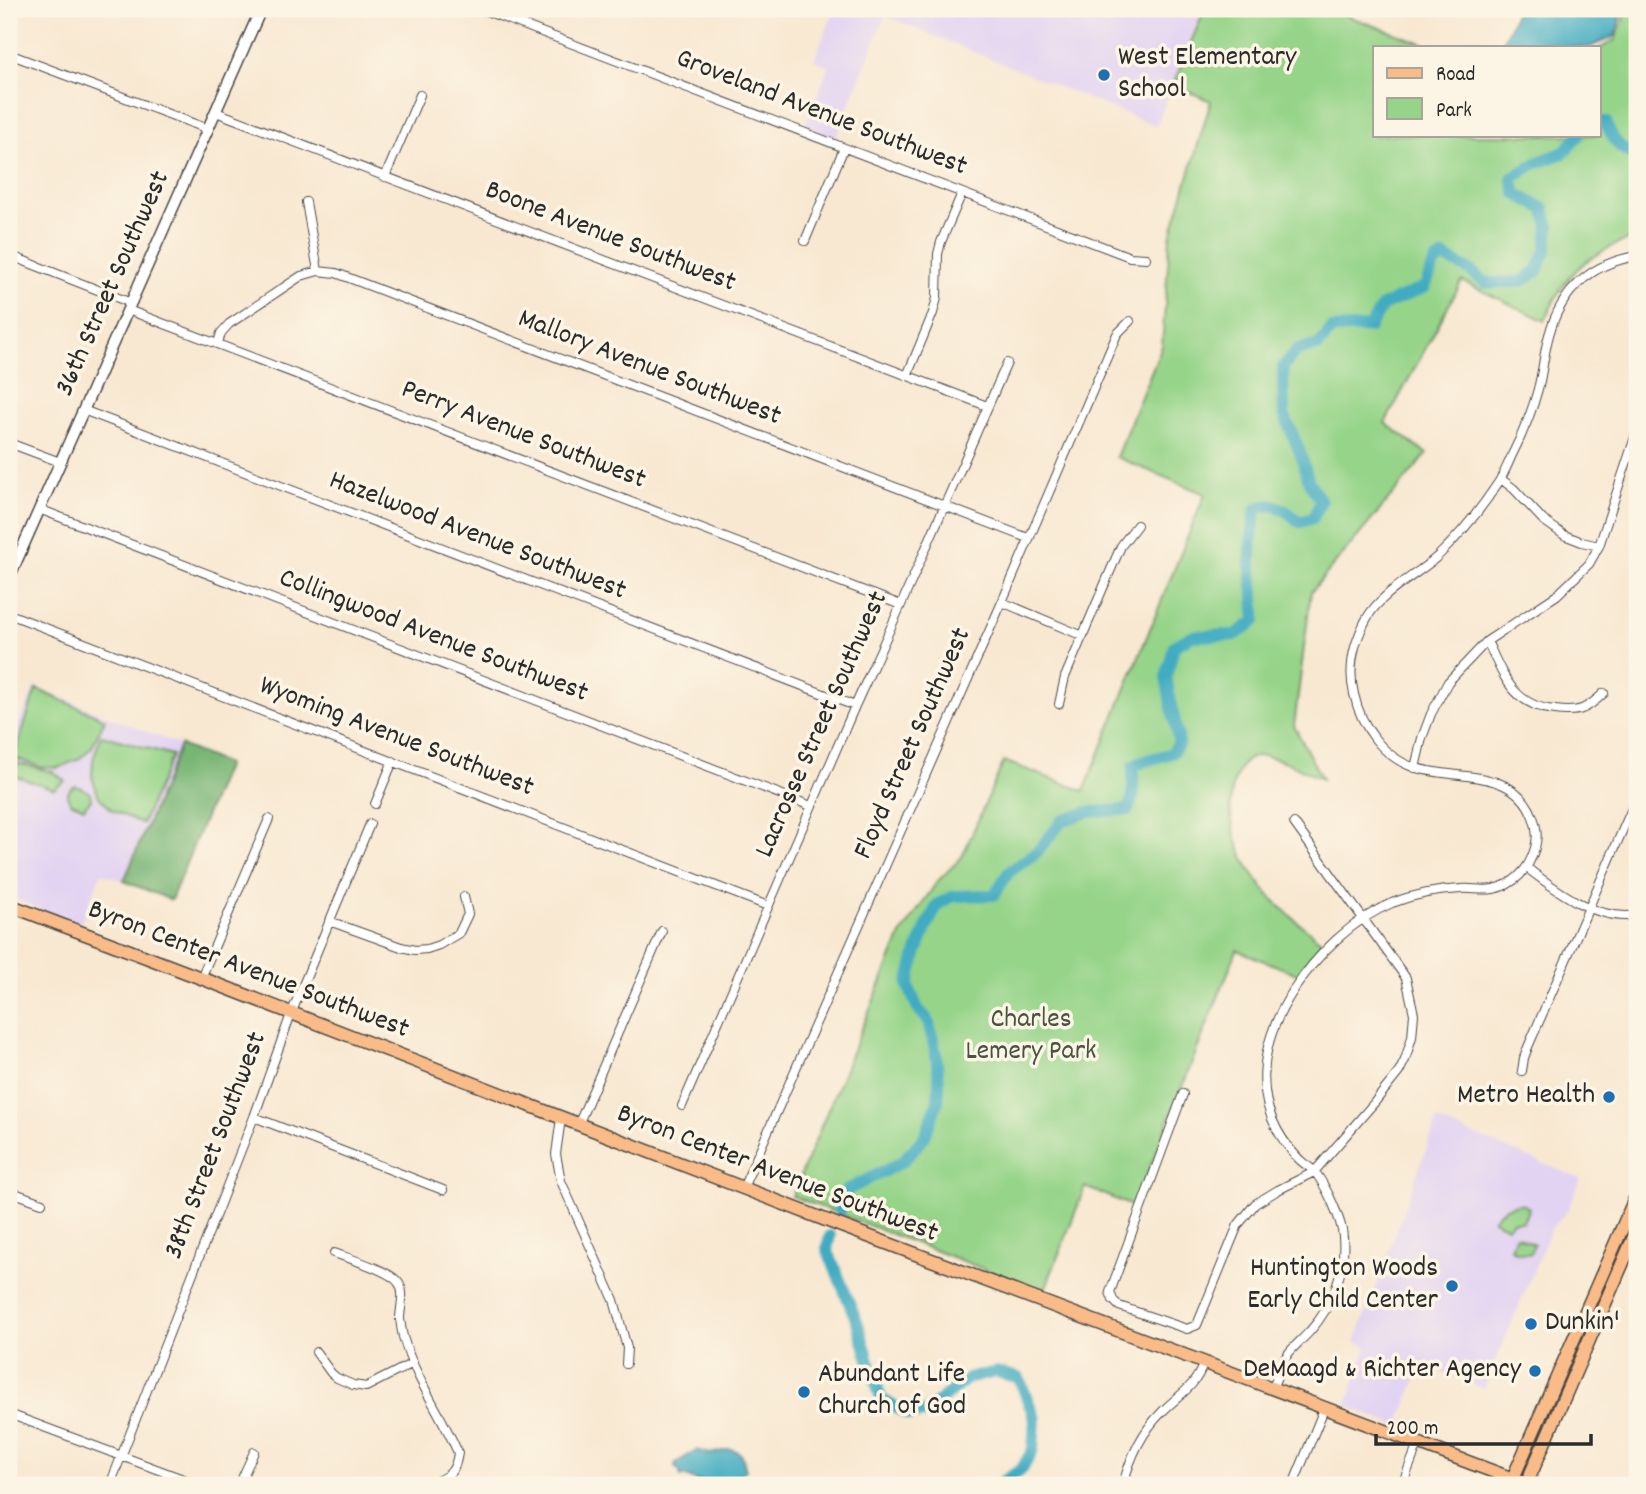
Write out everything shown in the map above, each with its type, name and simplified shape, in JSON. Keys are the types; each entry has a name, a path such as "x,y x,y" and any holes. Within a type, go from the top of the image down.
{"main road":[{"name":"Byron Center Avenue Southwest","path":"9,905 578,1125 1418,1444 1511,1482 1527,1485"},
{"path":"1511,1482 1637,1194"},
{"path":"1527,1485 1637,1230"}],"street":[{"name":"36th Street Southwest","path":"9,578 261,9"},
{"name":"Groveland Avenue Southwest","path":"481,9 1130,257 1146,258"},
{"path":"9,54 208,129"},
{"path":"385,177 420,95"},
{"name":"Boone Avenue Southwest","path":"216,111 988,406"},
{"path":"805,241 844,148"},
{"path":"907,376 933,313 937,298 938,254 962,193"},
{"path":"218,344 221,333 229,324 301,276 318,271 306,202"},
{"name":"Perry Avenue Southwest","path":"9,255 218,344 901,605"},
{"path":"1272,1390 1281,1365 1310,1332 1326,1308 1342,1264 1343,1235 1333,1205 1314,1172 1297,1158 1274,1128 1265,1096 1264,1072 1267,1048 1278,1016 1314,963 1363,918 1390,904 1421,893 1466,888 1494,889 1511,883 1527,868 1538,835 1530,808 1517,792 1501,783 1415,768 1391,755 1368,732 1358,712 1352,687 1353,654 1359,635 1368,615 1455,539 1501,480 1531,415 1558,308 1587,275 1615,260 1637,256"},
{"name":"Mallory Avenue Southwest","path":"318,271 336,273 1028,538"},
{"name":"Floyd Street Southwest","path":"743,1188 1002,602 1117,334 1130,321"},
{"name":"Lacrosse Street Southwest","path":"682,1106 1007,363"},
{"name":"Hazelwood Avenue Southwest","path":"83,411 855,706"},
{"path":"1415,768 1431,714 1448,682 1487,641 1557,595 1589,564 1599,546 1637,431"},
{"path":"9,443 60,462"},
{"path":"1501,480 1514,489 1543,520 1564,535 1599,546"},
{"name":"Collingwood Avenue Southwest","path":"39,509 811,806"},
{"path":"1059,704 1065,677 1121,546 1137,525"},
{"path":"1002,602 1083,636"},
{"name":"Wyoming Avenue Southwest","path":"9,614 768,906"},
{"path":"1487,641 1504,678 1521,698 1540,709 1577,711 1589,707 1604,694"},
{"path":"375,804 393,761"},
{"path":"1522,1071 1528,1047 1637,797"},
{"path":"201,978 269,819"},
{"path":"1183,1094 1110,1292 1119,1306 1186,1329 1197,1325 1238,1225 1255,1204 1314,1172 1399,1072 1412,1037 1414,1014 1406,978 1294,823"},
{"name":"38th Street Southwest","path":"110,1485 254,1117 291,1014 370,824"},
{"path":"1527,868 1549,885 1589,907 1613,915 1637,915"},
{"path":"330,920 401,947 427,949 459,933 468,914 464,897"},
{"path":"578,1125 662,931"},
{"path":"254,1117 443,1190"},
{"path":"561,1118 556,1154 561,1181 614,1300 627,1348 626,1364"},
{"path":"9,1191 42,1203"},
{"path":"334,1253 385,1273 397,1280 401,1287 400,1318 403,1337 413,1363 458,1453 456,1466 449,1476 429,1485"},
{"path":"316,1352 337,1378 366,1387 413,1363"},
{"path":"1123,1485 1137,1445 1149,1426 1162,1411 1187,1391 1200,1374 1203,1364"},
{"path":"1293,1485 1324,1409"},
{"path":"9,1414 199,1485"},
{"path":"1402,1485 1418,1444"},
{"path":"239,1485 254,1452"}],"shaded area":[{"name":"West Elementary School","path":"835,9 1205,9 1156,126 885,16 835,140 804,128 829,66 814,60"},
{"path":"35,687 180,745 124,881 101,873 80,925 9,897 9,737 12,738"},
{"name":"Huntington Woods Early Child Center","path":"1437,1120 1581,1179 1568,1210 1551,1229 1484,1389 1422,1364 1398,1426 1346,1406 1367,1347 1355,1342"}],"green space":[{"name":"Charles Lemery Park","path":"1205,9 1328,9 1430,46 1373,46 1373,136 1600,136 1600,48 1615,40 1628,9 1637,9 1637,230 1626,241 1610,247 1584,263 1561,289 1545,321 1462,281 1385,423 1427,454 1311,592 1294,726 1322,779 1280,760 1256,756 1240,769 1231,796 1233,826 1249,868 1280,906 1323,943 1297,974 1237,950 1134,1207 1085,1187 1044,1292 792,1196 901,935 937,882 962,857 1004,761 1084,791 1205,494 1116,457 1162,346 1170,238 1211,101 1173,85"},
{"path":"36,689 105,719 92,747 79,759 58,768 41,767 14,758"},
{"path":"101,735 172,755 142,824 112,810 99,797 92,777 93,760"},
{"path":"180,745 227,764 171,900 124,881"},
{"path":"17,763 53,772 65,781 54,789 13,775"},
{"path":"75,786 90,793 91,799 84,808 70,802 67,795"},
{"path":"1518,1204 1529,1208 1523,1222 1513,1221 1508,1227 1493,1220 1504,1209"},
{"path":"1517,1236 1534,1244 1530,1254 1511,1249"}],"water":[{"path":"1517,9 1623,9 1615,36 1592,46 1501,46"},
{"path":"730,1449 741,1454 746,1470 724,1485 707,1484 682,1477 675,1467 676,1463 697,1450 710,1454"}],"waterway":[{"path":"1600,122 1606,122 1611,134 1625,151 1637,156"},
{"path":"840,1211 847,1190 902,1162 925,1136 938,1101 936,1053 928,1020 918,1009 908,985 917,951 938,904 954,896 994,895 1009,872 1037,852 1062,821 1087,812 1128,810 1133,797 1133,766 1172,753 1179,743 1166,677 1174,646 1192,636 1235,635 1255,621 1251,558 1256,509 1275,506 1300,522 1313,518 1321,501 1309,482 1284,414 1283,367 1298,349 1318,346 1332,329 1370,327 1382,306 1425,287 1435,262 1444,257 1471,271 1486,283 1521,282 1537,271 1546,250 1549,227 1544,209 1516,194 1512,178 1536,163 1563,153 1578,136"},
{"path":"830,1236 827,1249 858,1324 881,1399 909,1415 924,1413 967,1379 996,1372 1019,1378 1035,1419 1033,1449 1022,1469 997,1485"}],"place":[{"name":"West Elementary School","path":"1104,75"},
{"name":"Metro Health","path":"1609,1097"},
{"name":"Huntington Woods Early Child Center","path":"1452,1286"},
{"name":"Dunkin'","path":"1531,1324"},
{"name":"DeMaagd & Richter Agency","path":"1535,1371"},
{"name":"Abundant Life Church of God","path":"804,1392"}]}
